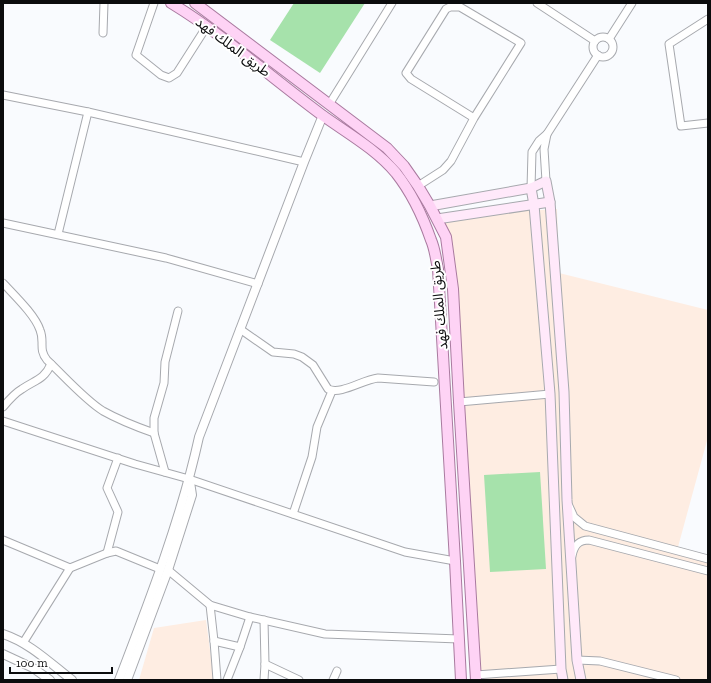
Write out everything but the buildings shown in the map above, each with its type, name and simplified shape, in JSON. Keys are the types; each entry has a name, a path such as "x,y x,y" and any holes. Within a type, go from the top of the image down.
{"main road":[{"name":"طريق الملك فهد","path":"171,3 207,26 378,156 395,173 412,198 431,240 438,269 456,561 461,680"},
{"name":"طريق الملك فهد","path":"195,3 330,103 387,148 404,166 418,186 446,237 454,289 458,402 476,677"},
{"path":"430,206 531,188 546,181 550,202 564,392 567,500 577,660 581,680"},
{"path":"531,188 534,205 550,394 563,680"},
{"path":"437,219 550,202"},
{"path":"452,503 465,502"}],"street":[{"path":"103,33 104,3"},
{"path":"154,3 136,55 161,75 169,78 177,73 207,26"},
{"path":"330,103 392,3"},
{"path":"537,3 595,41"},
{"path":"609,39 632,3"},
{"path":"418,186 443,170 451,161 474,118 521,43 460,7 450,7 446,9 406,73 411,78 474,118"},
{"path":"708,19 669,44 681,126 708,123"},
{"path":"600,37 609,39 613,43 612,52 604,56 598,55 594,50 595,41 600,37"},
{"path":"531,188 532,152 539,141 547,134 598,55"},
{"path":"3,95 88,112 304,162"},
{"path":"58,234 88,112"},
{"path":"121,680 164,570 199,437 323,115"},
{"path":"546,181 544,149 547,134"},
{"path":"3,223 166,258 258,284"},
{"path":"3,283 32,315 41,332 42,354 51,364 83,395 102,410 130,424 154,433"},
{"path":"165,472 154,433 154,418 164,383 164,362 178,311"},
{"path":"240,330 273,352 294,354 302,357 313,366 328,389 332,391 338,391 369,379 434,382"},
{"path":"3,407 21,389 48,373 51,364"},
{"path":"293,514 312,457 317,427 332,391"},
{"path":"458,402 550,394"},
{"path":"3,421 189,479 405,552 456,561"},
{"path":"107,552 118,512 107,488 118,458"},
{"path":"567,500 574,518 585,526 708,559"},
{"path":"3,540 70,568"},
{"path":"571,560 575,546 579,542 589,540 708,571"},
{"path":"23,642 70,568 107,552 116,551 164,570 210,605 250,617 325,634 459,639"},
{"path":"210,605 216,680"},
{"path":"227,680 250,617"},
{"path":"264,620 264,680"},
{"path":"3,634 23,642 72,680"},
{"path":"214,641 240,647"},
{"path":"3,654 33,668 50,680"},
{"path":"577,660 600,661 676,680"},
{"path":"265,664 297,680"},
{"path":"476,677 562,669"},
{"path":"333,680 337,671"}],"shaded area":[{"path":"557,209 559,273 708,310 708,437 678,547 708,555 708,680 480,680 458,310 441,216"},
{"path":"206,620 214,680 139,680 154,628"}],"green space":[{"path":"294,3 365,3 320,73 270,40"},
{"path":"540,472 546,569 490,572 484,475"}]}
